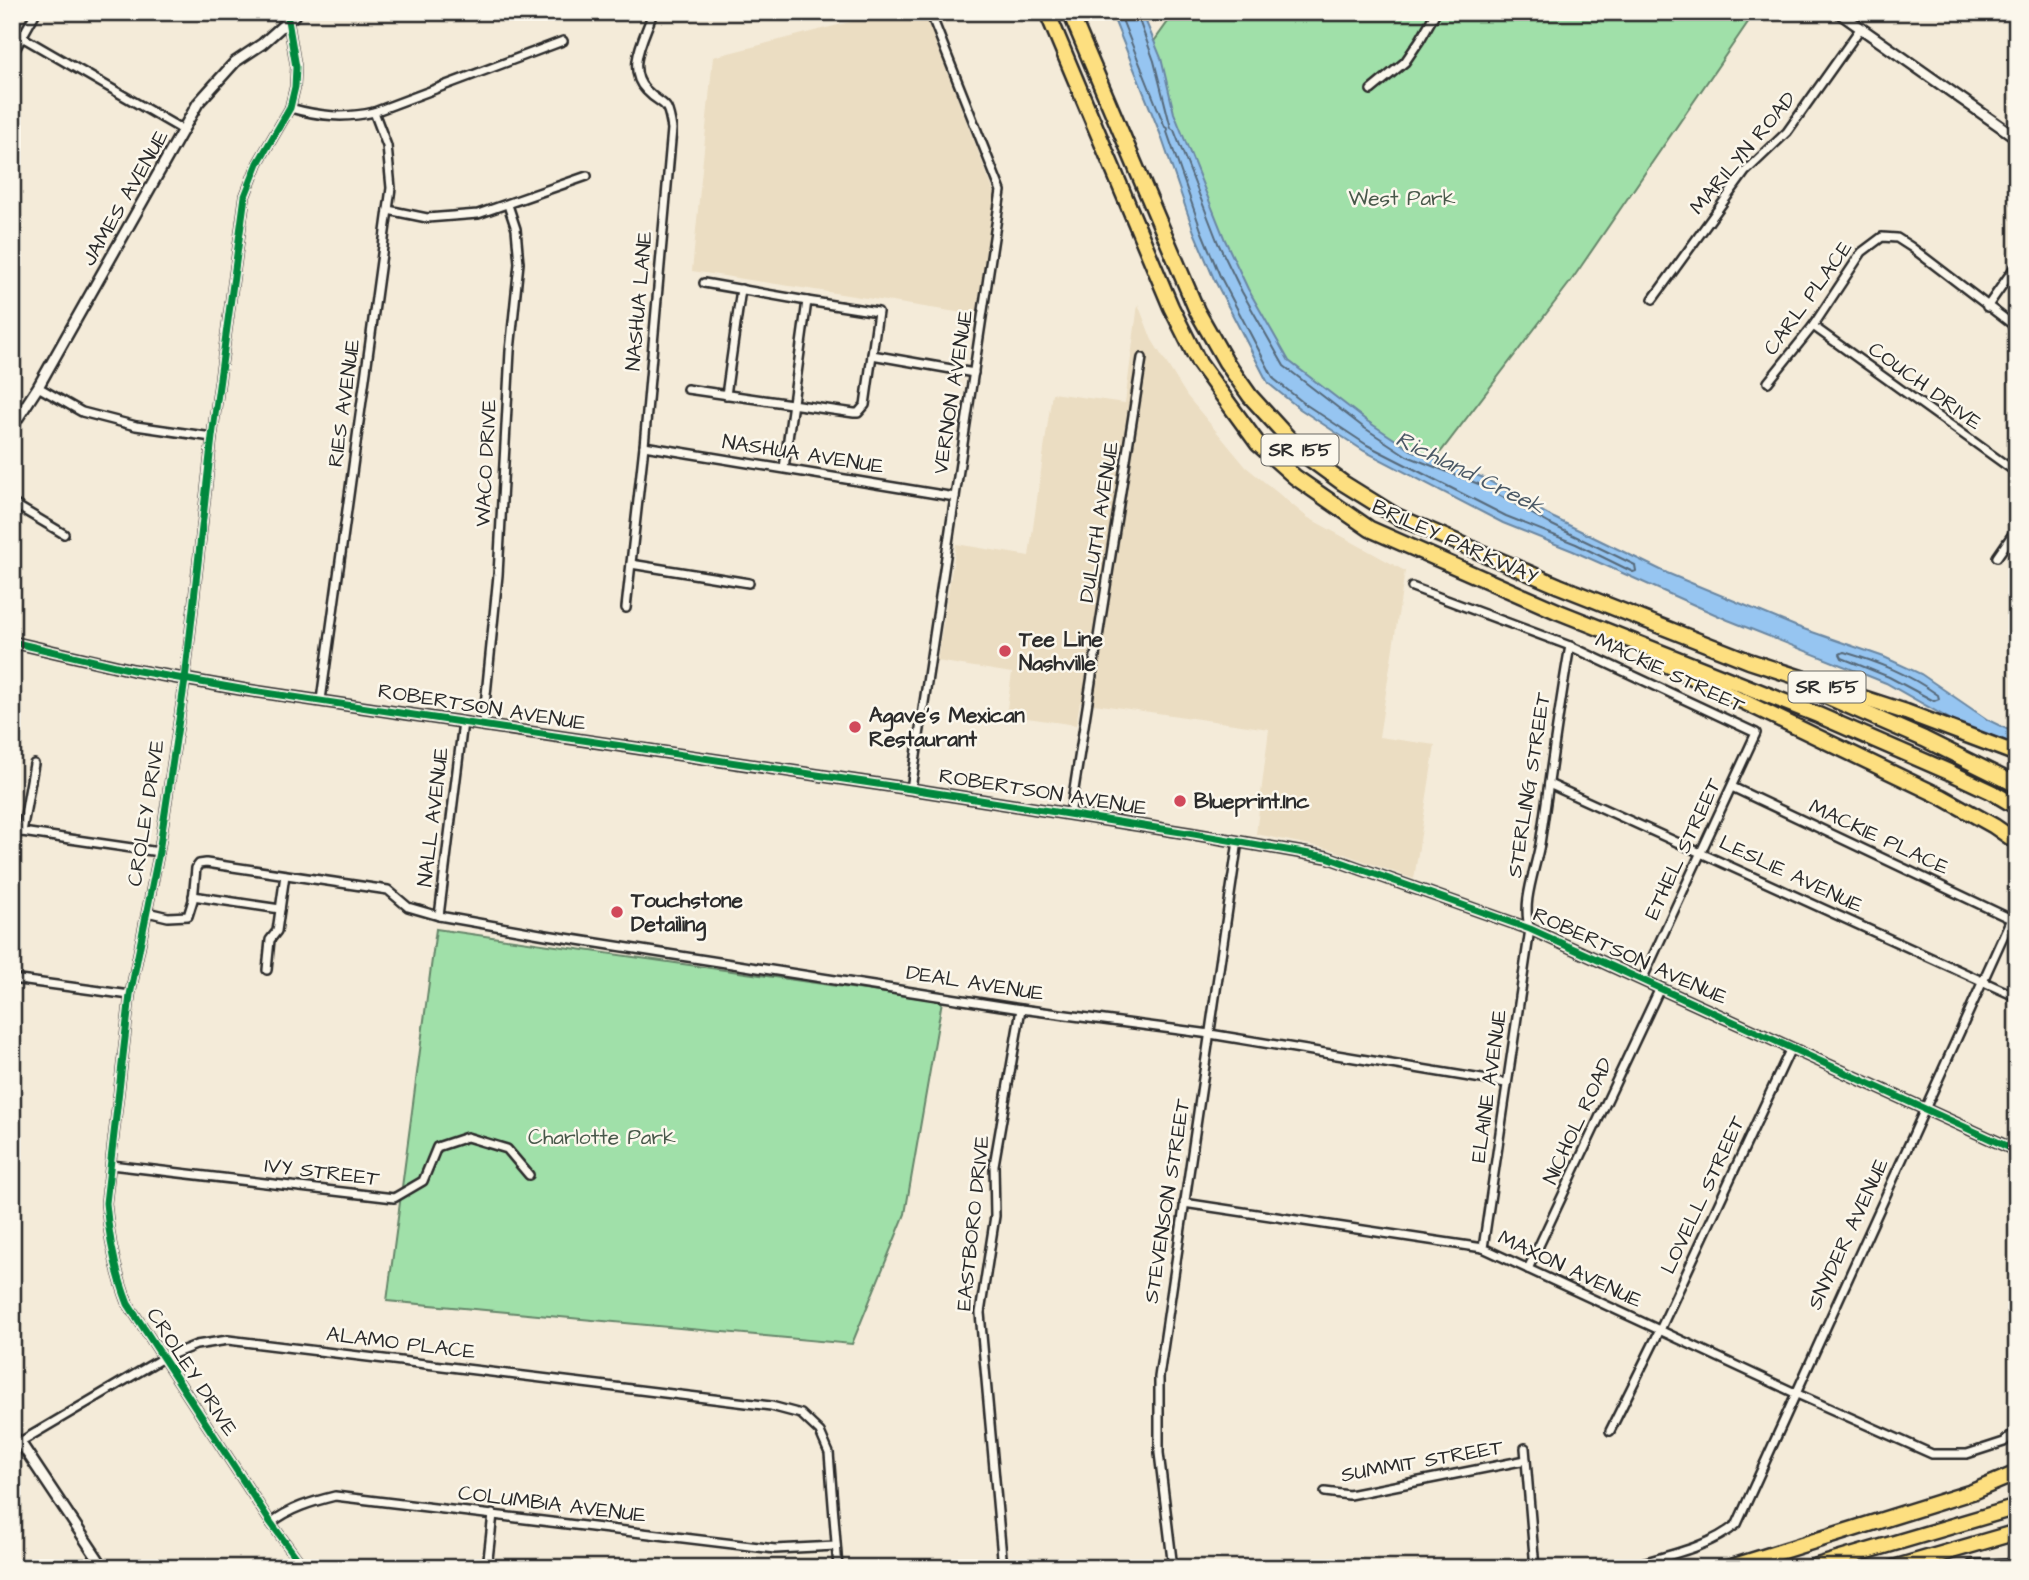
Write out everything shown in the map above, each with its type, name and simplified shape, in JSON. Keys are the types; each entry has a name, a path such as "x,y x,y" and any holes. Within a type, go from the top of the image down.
{"highway":[{"name":"BRILEY PARKWAY","path":"1047,12 1171,307 1199,363 1258,444 1295,477 1370,530 1559,612 1818,715 1949,772 2017,807"},
{"name":"BRILEY PARKWAY","path":"1070,12 1197,311 1226,362 1250,396 1302,453 1343,484 1396,516 1559,586 1749,661 1906,712 2017,754"},
{"path":"1559,612 1942,797 2017,842"},
{"path":"1749,661 2011,781"},
{"path":"1728,1568 1972,1492 2017,1473"},
{"path":"1810,1568 2017,1507"},
{"path":"1894,1568 2017,1532"},
{"path":"1973,1568 2017,1566"}],"street":[{"path":"12,55 36,12"},
{"name":"JAMES AVENUE","path":"12,427 15,414 38,387 198,103 235,62 262,44 298,12"},
{"name":"NASHUA LANE","path":"626,608 644,446 672,129 665,104 646,90 637,76 636,60 651,18 650,12"},
{"name":"VERNON AVENUE","path":"911,789 1001,191 930,12"},
{"path":"1371,90 1405,62 1436,12"},
{"path":"1838,12 2017,138"},
{"name":"CROLEY DRIVE","path":"288,20 296,67 295,88 290,107 258,163 245,196 212,437 185,680 159,852 130,995 106,1203 117,1276 128,1304 271,1524 304,1568"},
{"name":"MARILYN ROAD","path":"1653,299 1745,172 1787,132 1860,29"},
{"path":"22,37 183,130"},
{"path":"290,107 319,116 355,116 374,112 563,41"},
{"name":"RIES AVENUE","path":"321,700 388,210 390,170 387,146 374,112"},
{"path":"388,210 427,218 478,214 587,176"},
{"name":"WACO DRIVE","path":"483,725 498,575 510,351 519,263 516,229 508,205"},
{"name":"CARL PLACE","path":"1768,382 1813,326 1862,253 1882,237 1897,239 1911,247 2017,328"},
{"path":"1987,307 2017,264"},
{"path":"687,389 858,413 865,405 878,312 704,283"},
{"path":"726,394 741,289"},
{"path":"784,468 807,301"},
{"name":"COUCH DRIVE","path":"1813,326 2017,473"},
{"path":"872,355 974,373"},
{"name":"DULUTH AVENUE","path":"1070,815 1142,358"},
{"path":"38,387 82,412 136,426 212,437"},
{"name":"NASHUA AVENUE","path":"644,446 955,497"},
{"path":"12,503 64,534"},
{"path":"1997,557 2017,528"},
{"path":"631,564 749,583"},
{"name":"MACKIE STREET","path":"1412,587 1570,646 1756,733"},
{"name":"ROBERTSON AVENUE","path":"12,642 185,680 690,758 911,789 1327,857 1530,929 2017,1152"},
{"name":"STERLING STREET","path":"1530,929 1526,915 1570,646"},
{"name":"NALL AVENUE","path":"439,916 463,722"},
{"name":"ETHEL STREET","path":"1642,981 1756,733"},
{"path":"22,832 34,764"},
{"name":"LESLIE AVENUE","path":"1549,784 2017,997"},
{"name":"MACKIE PLACE","path":"1732,787 2011,919"},
{"path":"12,833 22,832 159,852"},
{"name":"STEVENSON STREET","path":"1173,1568 1158,1453 1159,1377 1238,841"},
{"name":"DEAL AVENUE","path":"193,896 194,875 199,864 206,863 388,891 408,907 439,916 546,935 1021,1009 1210,1034 1506,1083"},
{"path":"267,970 270,940 276,931 285,875"},
{"path":"147,912 168,918 188,916 193,896 280,909"},
{"name":"SNYDER AVENUE","path":"1626,1568 1723,1536 1737,1524 2011,919"},
{"name":"ELAINE AVENUE","path":"1483,1248 1530,929"},
{"path":"12,979 130,995"},
{"name":"NICHOL ROAD","path":"1528,1269 1660,988"},
{"name":"EASTBORO DRIVE","path":"1003,1568 980,1313 995,1216 994,1165 1021,1009"},
{"name":"LOVELL STREET","path":"1610,1431 1791,1048"},
{"name":"IVY STREET","path":"111,1165 394,1198 423,1181 437,1147 467,1137 507,1149 529,1175"},
{"name":"MAXON AVENUE","path":"1184,1203 1483,1248 1932,1454 1967,1454 2004,1442 2017,1430"},
{"name":"ALAMO PLACE","path":"16,1439 162,1359 196,1345 228,1340 771,1406 801,1414 820,1432 829,1453 836,1546"},
{"path":"16,1439 104,1568"},
{"path":"1525,1448 1535,1568"},
{"name":"SUMMIT STREET","path":"1325,1492 1349,1495 1526,1461"},
{"name":"COLUMBIA AVENUE","path":"271,1524 283,1513 335,1496 775,1549 836,1546"},
{"path":"487,1568 493,1514"},
{"path":"836,1546 838,1568"}],"shaded area":[{"path":"889,12 924,12 995,195 976,315 692,271 713,57"},
{"path":"1138,304 1152,340 1187,396 1246,467 1307,517 1405,571 1379,737 1435,745 1414,879 1330,849 1256,834 1269,729 1080,702 1076,725 1006,715 1012,673 937,661 956,544 1029,556 1052,393 1125,403"}],"green space":[{"name":"West Park","path":"1175,12 1755,12 1571,281 1430,466 1278,358 1221,255 1150,47"},
{"name":"Charlotte Park","path":"436,929 942,1001 905,1214 852,1344 387,1301"}],"water":[{"name":"Richland Creek","path":"1111,12 1142,12 1161,58 1174,113 1225,240 1248,289 1289,361 1367,421 1411,450 1484,478 1554,518 1667,573 1795,626 1884,657 1921,674 1988,720 2017,734 2017,751 1969,730 1886,683 1728,620 1503,523 1364,451 1300,409 1268,383 1214,279 1194,232 1160,133"}],"cycle path":[{"path":"288,20 296,67 295,87 290,108 258,163 245,196 212,437 185,680 159,852 130,995 106,1203 113,1254 128,1304 271,1523 304,1568"},
{"path":"12,642 133,670 246,690 911,789 1327,857 1530,929 2017,1151"}],"place":[{"name":"Tee Line Nashville","path":"1005,651"},
{"name":"Agave's Mexican Restaurant","path":"855,727"},
{"name":"Blueprint.Inc","path":"1180,801"},
{"name":"Touchstone Detailing","path":"617,912"}]}
